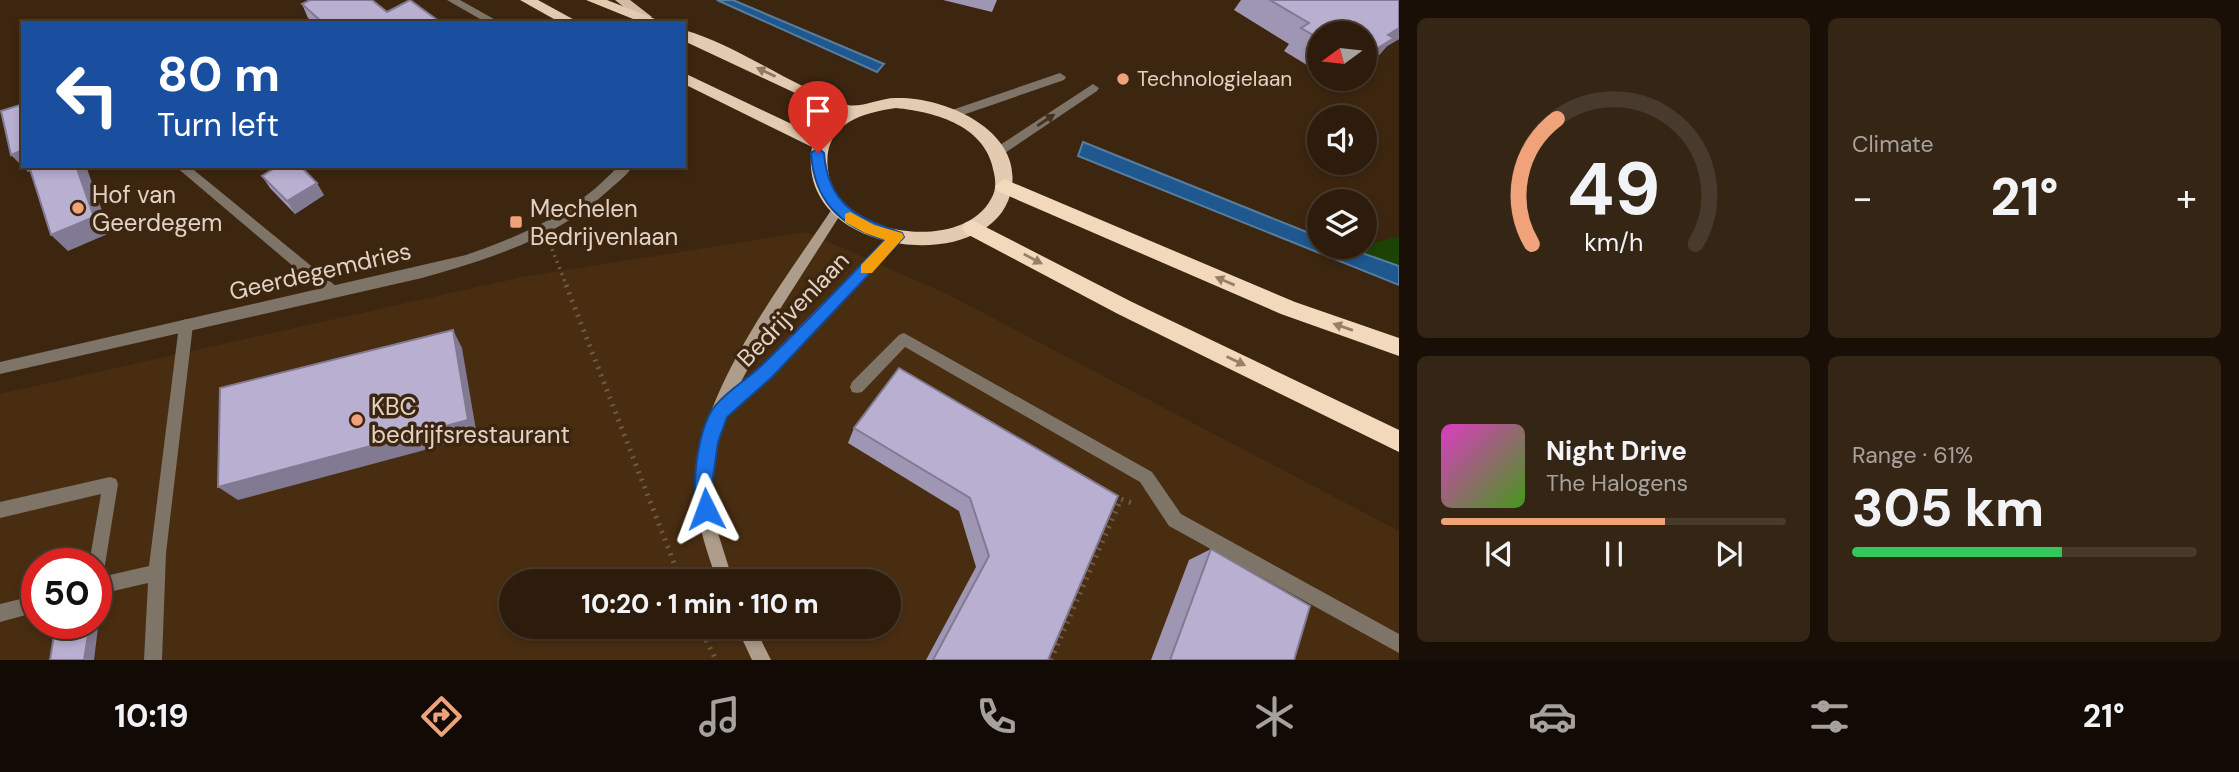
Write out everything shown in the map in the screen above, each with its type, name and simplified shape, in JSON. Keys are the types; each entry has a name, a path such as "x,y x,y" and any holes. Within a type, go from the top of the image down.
{"highway":[{"path":"527,0 569,21"},
{"path":"593,0 652,20"},
{"path":"686,35 850,112"},
{"path":"686,79 820,144"},
{"path":"895,103 916,104 953,114 972,124 998,152 1004,186 999,202 972,228 940,238 897,237 870,229 838,209 819,177 820,144 825,133 850,112 895,103"},
{"path":"1004,186 1288,308 1399,347"},
{"path":"972,228 1125,308 1399,440"}],"main road":[{"path":"621,0 652,20"},
{"name":"Bedrijvenlaan","path":"721,569 709,534 703,484 709,442 732,379 838,209"},
{"name":"Bedrijvenlaan","path":"721,412 751,387 897,237"},
{"path":"751,639 762,660"}],"street":[{"path":"452,0 492,21"},
{"path":"953,114 1060,77"},
{"path":"998,152 1093,88"},
{"path":"183,168 332,291"},
{"name":"Geerdegemdries","path":"0,368 468,262 544,229 610,184 624,168"},
{"path":"153,660 157,572 186,324"},
{"path":"857,387 904,339 1146,477 1175,520 1399,644"},
{"path":"0,510 110,484 100,548"},
{"path":"112,583 157,572"},
{"path":"0,612 21,607"}],"path":[{"path":"544,229 676,569"},
{"path":"1051,660 1121,499 1175,520"},
{"path":"706,639 716,660"}],"shaded area":[{"path":"806,232 949,295 1399,531 1399,660 0,660 0,394 522,277"}],"green space":[{"path":"1399,236 1399,285 1370,259 1377,259 1377,242"}],"water":[{"path":"717,0 733,0 884,64 877,72"},
{"path":"1083,142 1307,232 1307,248 1078,156"},
{"path":"1377,258 1399,266 1399,285 1334,259"}],"building":[{"path":"310,0 372,0 387,12 410,0 439,21 321,21 302,4"},
{"path":"1270,0 1399,0 1399,28 1388,35 1394,38 1377,49 1377,21 1307,22"},
{"path":"21,105 21,151 11,155 1,111"},
{"path":"30,168 77,168 94,217 51,235"},
{"path":"275,168 302,168 317,183 287,201 262,176"},
{"name":"KBC bedrijfsrestaurant","path":"453,330 468,420 218,487 220,388"},
{"path":"899,368 1118,496 1048,660 933,660 989,556 970,498 854,428"},
{"path":"1211,549 1310,606 1294,660 1170,660"},
{"path":"53,639 87,639 84,660 50,660"}],"slow traffic":[{"path":"850,218 870,229 897,237 866,269"}],"place":[{"name":"Technologielaan","path":"1123,79"},
{"name":"Hof van Geerdegem","path":"78,208"},
{"name":"Mechelen Bedrijvenlaan","path":"516,222"},
{"name":"KBC bedrijfsrestaurant","path":"357,420"}],"route":[{"path":"706,509 703,484 709,442 721,412 751,387 897,237 870,229 838,209 819,177 818,153"}]}
